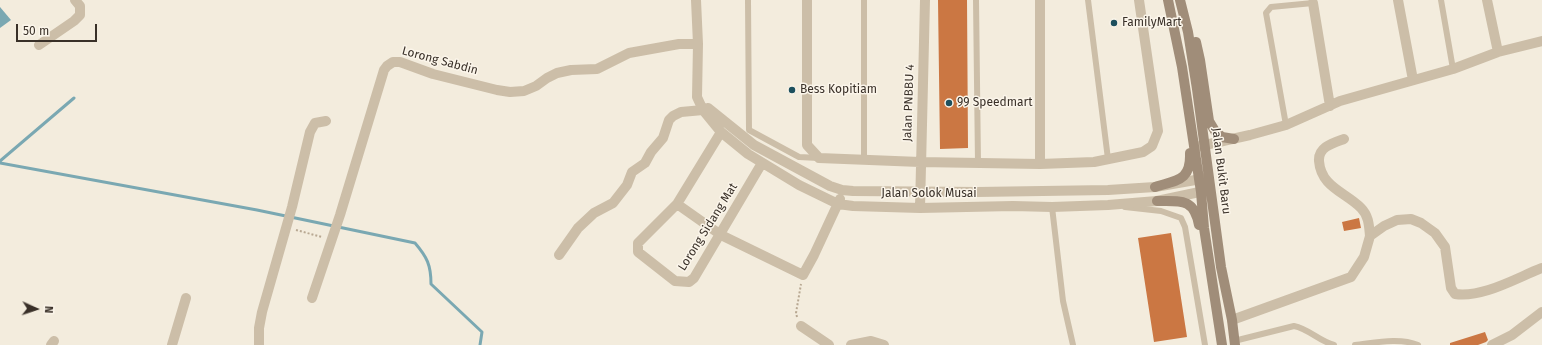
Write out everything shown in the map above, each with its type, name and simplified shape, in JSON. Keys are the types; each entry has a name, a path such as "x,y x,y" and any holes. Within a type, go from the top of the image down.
{"main road":[{"name":"Jalan Bukit Baru","path":"1168,0 1182,67 1194,148 1204,178 1232,320 1235,343"},
{"name":"Jalan Bukit Baru","path":"1181,3 1197,88 1205,146 1204,178"},
{"path":"1181,3 1195,38 1210,121 1214,131 1222,137 1234,139"},
{"path":"1155,187 1178,180 1189,170 1190,164 1173,29"},
{"name":"Jalan Bukit Baru","path":"1206,191 1204,228 1221,342"},
{"path":"1158,201 1176,201 1186,203 1196,212 1208,286 1221,342"}],"street":[{"path":"38,45 74,21 80,15 80,6 75,0"},
{"name":"Jalan Solok Musai","path":"696,0 698,44 697,97 703,110 721,132 748,154 799,185 838,204 853,206 920,208 1014,206 1052,207 1158,201 1206,191"},
{"path":"807,0 807,145 819,158 920,162 1040,164 1094,162 1142,152 1152,146 1158,131 1139,0"},
{"name":"Jalan PNBBU 4","path":"920,208 925,0"},
{"path":"1040,0 1040,164"},
{"path":"1398,0 1413,80"},
{"path":"1487,0 1498,52"},
{"path":"1313,3 1330,106"},
{"path":"1194,148 1286,125 1340,101 1453,68 1498,52 1542,40"},
{"name":"Lorong Sabdin","path":"312,298 340,215 384,70 393,62 400,62 433,74 510,92 530,89 546,78 557,73 570,70 597,69 628,53 679,44 698,44"},
{"name":"Jalan Solok Musai","path":"697,97 729,126 754,145 830,186 842,190 920,192 1082,191 1155,187 1204,178"},
{"path":"559,255 578,228 594,213 613,203 627,185 632,172 645,163 651,152 663,138 669,120 681,112 703,110"},
{"path":"259,345 259,328 262,312 292,207 310,132 316,123 326,121"},
{"path":"721,132 677,204 721,235 803,275 838,204 842,190"},
{"path":"1232,320 1351,277 1364,257 1370,236 1369,221 1361,208 1335,189 1325,179 1319,170 1321,150 1344,139"},
{"name":"Lorong Sidang Mat","path":"677,204 640,240 637,246 638,252 675,281 689,282 694,278 721,235 762,163"},
{"path":"1370,236 1384,226 1397,220 1411,219 1421,223 1435,233 1445,247 1451,288 1455,294 1470,295 1483,292 1542,268"},
{"path":"172,345 186,298"},
{"path":"1492,345 1512,336 1542,312"},
{"path":"801,326 829,345"},
{"path":"851,345 871,341 884,345"}],"lane":[{"path":"748,0 749,130 799,157 819,158"},
{"path":"864,0 864,160"},
{"path":"976,0 978,163"},
{"path":"1088,0 1108,159"},
{"path":"1441,0 1453,68"},
{"path":"1286,125 1266,13 1271,8 1313,3"},
{"path":"1108,205 1161,211 1181,218 1185,227 1205,345"},
{"path":"1052,207 1063,301 1073,345"},
{"path":"1235,343 1294,326 1303,328 1324,342 1334,345"},
{"path":"1355,345 1395,341 1418,345"}],"path":[{"path":"286,227 331,239"},
{"path":"801,326 797,320 796,313 803,275"}],"water":[{"path":"0,7 11,20 0,28"}],"building":[{"path":"938,0 967,0 968,148 940,149"},
{"path":"1359,218 1361,228 1344,231 1342,222"},
{"path":"1171,233 1187,337 1154,342 1138,238"},
{"path":"1485,332 1488,340 1478,345 1450,345 1450,343"}],"waterway":[{"path":"0,161 74,98"},
{"path":"0,163 257,210 415,243 428,262 431,284 482,332 480,345"}],"place":[{"name":"FamilyMart","path":"1114,23"},
{"name":"Bess Kopitiam","path":"792,90"},
{"name":"99 Speedmart","path":"949,103"}]}
